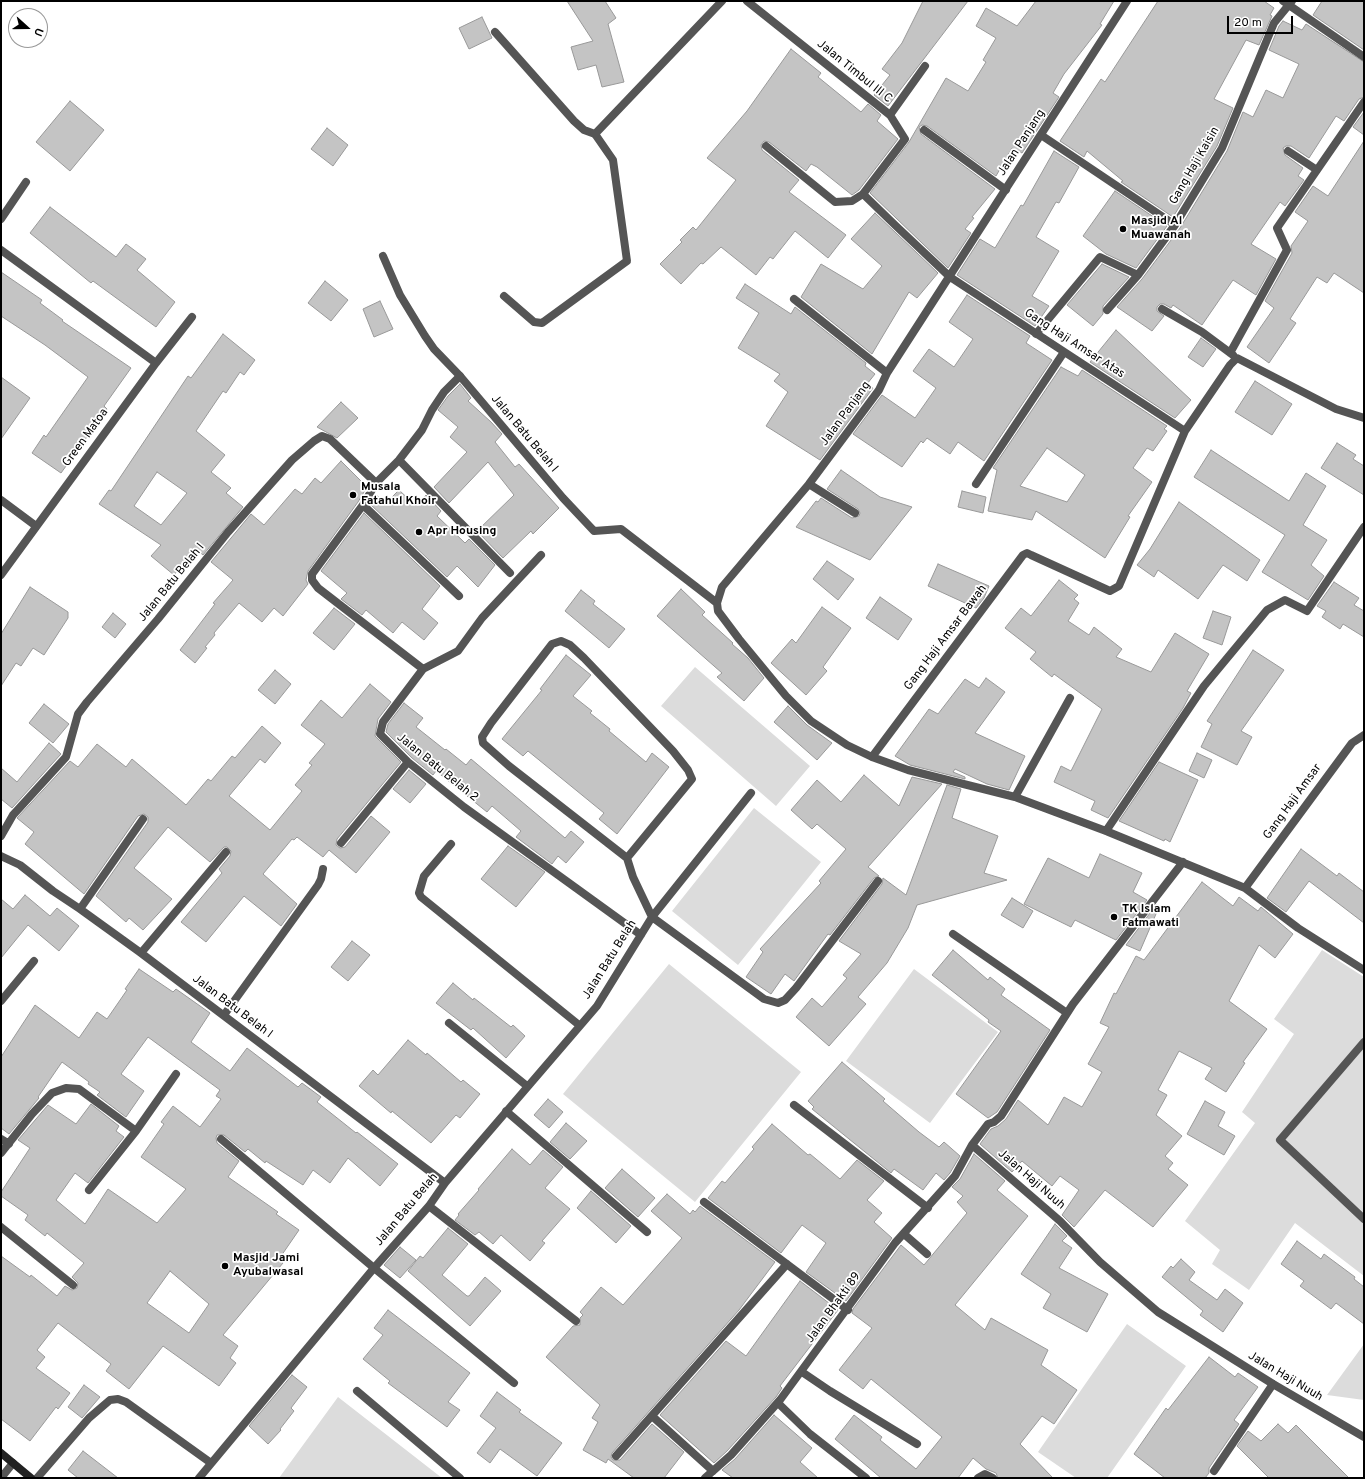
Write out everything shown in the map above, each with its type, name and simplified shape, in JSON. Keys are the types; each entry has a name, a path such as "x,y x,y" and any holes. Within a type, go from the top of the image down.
{"street":[{"path":"596,134 722,1"},
{"name":"Jalan Timbul III C","path":"747,1 890,115 905,139 864,194"},
{"name":"Jalan Panjang","path":"717,603 722,587 809,484 879,390 887,373 1042,135 1127,1"},
{"path":"1288,2 1364,57"},
{"name":"Gang Haji Kaisin","path":"1107,310 1138,275 1174,225 1222,148 1274,23 1288,2"},
{"path":"495,32 574,121 584,130 596,134 614,160 627,261 542,323 534,322 504,296"},
{"path":"890,115 925,66"},
{"path":"1234,356 1287,250 1278,228 1364,102"},
{"path":"924,130 1006,190"},
{"path":"1042,135 1174,225"},
{"path":"766,146 834,202 852,201 864,194 950,277"},
{"path":"1288,151 1317,170"},
{"path":"1,219 26,182"},
{"path":"1,250 156,363"},
{"name":"Jalan Batu Belah I","path":"383,256 400,295 434,349 460,376 594,531 621,529 717,603"},
{"path":"1036,334 1100,257 1138,275"},
{"name":"Gang Haji Amsar Atas","path":"950,277 1186,431"},
{"path":"794,299 887,373"},
{"path":"1162,309 1202,332 1234,356 1336,409 1364,418"},
{"name":"Green Matoa","path":"1,575 156,363 192,317"},
{"path":"976,484 1064,352"},
{"name":"Gang Haji Amsar Bawah","path":"872,757 1023,555 1027,553 1110,591 1119,586 1186,431 1234,356"},
{"path":"423,669 318,588 312,580 312,574 314,569 363,505 376,483 399,460 422,430 432,410 444,392 460,376"},
{"name":"Jalan Batu Belah I","path":"1,836 13,815 66,757 72,730 78,714 86,702 158,619 228,532 292,460 322,436 330,438 376,483"},
{"path":"399,460 510,573"},
{"path":"809,484 856,513"},
{"path":"1,500 36,526"},
{"path":"363,505 458,596"},
{"path":"1106,831 1204,686 1267,610 1285,600 1307,611 1364,527"},
{"name":"Jalan Batu Belah 2","path":"541,555 482,618 458,651 423,669 383,722 380,728 380,734 384,740 408,762 464,807 641,935"},
{"path":"717,603 718,611 786,696 811,721 847,745 872,757 928,776 1015,797 1106,831 1245,888 1298,928 1364,970"},
{"path":"561,641 575,650 673,751 692,779 627,858 483,743 482,737 490,723 552,644 561,641"},
{"path":"1015,797 1070,698"},
{"name":"Gang Haji Amsar","path":"1245,888 1352,743 1364,735"},
{"path":"341,843 408,762"},
{"path":"751,793 652,916 764,999 778,1003 785,1000 796,988 878,881"},
{"path":"80,908 143,819"},
{"path":"450,844 424,876 419,893 421,897 579,1025"},
{"path":"141,953 226,852"},
{"name":"Jalan Batu Belah I","path":"1,856 20,865 53,891 80,908 445,1183"},
{"name":"Jalan Batu Belah","path":"198,1478 374,1268 429,1206 445,1183 579,1025 597,1006 652,916 632,877 627,858"},
{"path":"972,1145 988,1124 994,1122 1001,1116 1067,1013 1183,862"},
{"path":"224,1015 321,880 322,869"},
{"path":"953,934 1067,1013"},
{"path":"1,1001 34,961"},
{"path":"449,1023 527,1086"},
{"path":"1364,1042 1280,1140 1364,1219"},
{"path":"89,1190 136,1131 176,1074"},
{"path":"1,1154 32,1114 52,1093 66,1088 79,1089 92,1097 136,1131"},
{"path":"794,1105 928,1208"},
{"path":"506,1111 647,1232"},
{"path":"1,1139 9,1144"},
{"path":"221,1139 374,1268 514,1383"},
{"name":"Jalan Bhakti 89","path":"705,1478 731,1455 778,1403 904,1234 955,1176 972,1145"},
{"name":"Jalan Haji Nuuh","path":"972,1145 1060,1221 1100,1262 1158,1312 1273,1384 1364,1437"},
{"path":"704,1202 848,1310"},
{"path":"429,1206 576,1321"},
{"path":"1,1227 73,1285"},
{"path":"904,1234 927,1254"},
{"path":"616,1456 787,1264"},
{"path":"802,1372 830,1391 918,1444"},
{"path":"1214,1471 1273,1384"},
{"path":"357,1391 460,1478"},
{"path":"37,1478 89,1418 110,1400 118,1399 126,1402 211,1462"},
{"path":"778,1403 810,1434 866,1478"},
{"path":"652,1416 713,1471"},
{"path":"1,1453 31,1478"},
{"path":"1,1478 13,1464"},
{"path":"978,1478 985,1474 993,1478"}],"shaded area":[{"path":"695,667 810,766 776,806 661,706"},
{"path":"754,808 821,862 738,965 672,911"},
{"path":"1322,950 1364,977 1364,1276 1295,1223 1249,1290 1212,1264 1220,1250 1185,1221 1255,1123 1242,1112 1294,1034 1274,1019"},
{"path":"669,964 801,1072 695,1202 563,1094"},
{"path":"914,969 998,1032 930,1123 846,1061"},
{"path":"1127,1324 1186,1366 1107,1478 1076,1478 1038,1452"},
{"path":"1364,1344 1364,1400 1327,1395"},
{"path":"338,1397 442,1478 279,1478"}],"building":[{"path":"567,1 605,1 616,18 608,24 624,82 602,87 596,65 578,70 571,47 593,41"},
{"path":"923,1 968,1 888,106 874,95 890,75 882,69 902,43"},
{"path":"1036,1 1114,1 1100,24 1102,25 1064,74 1053,93 1059,97 1022,153 1012,148 996,176 927,126 922,125 919,127 921,134 995,189 972,217 974,218 965,229 971,233 948,268 870,193 909,142 946,78 968,91 986,62 983,60 996,38 976,26 986,8 1017,26"},
{"path":"1158,1 1264,1 1274,8 1259,45 1246,40 1214,99 1233,108 1217,146 1173,217 1121,182 1123,181 1087,151 1084,157 1060,141 1101,79 1105,82"},
{"path":"1322,1 1364,1 1364,50 1313,15"},
{"path":"482,17 492,38 469,49 459,28"},
{"path":"1283,21 1302,30 1306,24 1364,62 1364,97 1359,99 1344,121 1336,116 1309,158 1291,146 1286,146 1283,148 1285,155 1303,168 1298,176 1304,180 1285,206 1280,202 1251,244 1276,259 1256,295 1233,280 1202,325 1173,305 1171,308 1164,304 1160,304 1157,307 1157,311 1164,316 1152,331 1117,307 1142,279 1180,228 1227,151 1243,112 1253,117 1266,90 1283,98 1299,64 1269,50 1279,26"},
{"path":"791,49 821,73 818,77 861,112 868,104 881,115 877,121 898,139 859,190 852,195 817,167 811,164 806,171 769,142 764,141 761,145 762,150 799,180 789,192 846,235 828,258 795,231 773,259 770,257 756,275 721,247 703,264 701,263 681,284 660,264 682,242 680,240 693,227 696,230 736,180 707,158 747,111"},
{"path":"70,101 104,130 70,171 36,142"},
{"path":"1364,112 1364,135 1353,127"},
{"path":"327,128 348,145 333,166 311,149"},
{"path":"1364,141 1364,293 1334,273 1327,283 1317,277 1290,319 1296,323 1269,363 1247,347 1274,308 1265,301 1292,253 1291,246 1308,221 1295,212 1313,186 1328,196"},
{"path":"1054,151 1079,167 1059,203 1056,202 1036,237 1059,251 1032,296 1049,306 1035,326 957,275 980,239 995,248 1021,205 1023,206"},
{"name":"Masjid Al Muawanah","path":"1115,191 1167,226 1136,268 1106,254 1083,236"},
{"path":"50,207 116,257 126,244 146,259 137,270 175,302 156,327 93,281 91,283 30,233"},
{"path":"875,213 938,273 917,298 909,292 872,354 801,297 821,264 863,289 882,266 851,239"},
{"path":"1102,264 1129,277 1103,306 1103,314 1093,326 1067,305"},
{"path":"1,272 42,300 40,303 63,320 62,321 131,368 104,406 107,409 61,473 32,453 44,435 46,437 88,377 45,345 1,316"},
{"path":"325,281 348,300 331,321 308,303"},
{"path":"745,284 791,314 795,307 866,363 865,366 875,374 867,384 873,388 820,460 766,426 788,392 774,381 780,374 738,348 759,313 736,298"},
{"path":"967,295 1030,336 1026,343 1052,360 984,461 958,442 950,454 927,438 923,443 921,441 902,467 853,434 882,395 915,418 936,388 913,371 929,349 954,367 973,339 949,322"},
{"path":"380,301 393,329 374,337 363,309"},
{"path":"1116,330 1191,400 1175,418 1090,362"},
{"path":"223,334 255,360 244,375 240,372 226,393 223,391 196,431 225,455 211,472 231,488 226,493 243,507 203,555 196,549 174,575 151,556 161,545 99,504 109,490 111,491 188,376 191,378","holes":["157,472 187,493 161,525 134,506"]},
{"path":"1201,338 1216,349 1203,367 1188,357"},
{"path":"1061,367 1078,376 1082,370 1167,426 1164,429 1167,431 1153,451 1147,448 1133,468 1152,482 1128,516 1130,517 1105,558 1036,511 1032,520 988,511 997,470 993,468","holes":["1047,448 1085,475 1067,502 1020,486"]},
{"path":"1,377 30,398 1,439"},
{"path":"1255,381 1292,404 1272,435 1235,412"},
{"path":"460,384 471,398 468,401 502,434 495,442 515,467 519,464 559,508 533,534 531,531 503,558 477,531 514,495 488,462 449,503 434,487 467,452 450,437 458,427 438,410 448,396"},
{"path":"341,402 358,418 337,438 317,427"},
{"path":"1337,443 1356,455 1353,459 1364,466 1364,495 1321,468"},
{"path":"1211,450 1289,501 1306,473 1326,486 1303,525 1327,540 1311,565 1324,576 1308,600 1262,572 1285,535 1194,477"},
{"path":"341,461 367,487 358,502 308,571 306,580 308,584 283,616 274,608 262,622 239,603 214,633 215,635 205,647 207,648 195,663 180,650 215,604 213,603 233,580 211,562 251,514 264,525 295,489 302,494 315,478 321,483"},
{"path":"841,470 880,497 912,507 870,560 796,527 816,501 818,502 821,498 852,518 859,516 860,513 858,509 827,489"},
{"path":"399,490 416,506 426,495 441,511 437,516 465,543 469,539 495,565 478,587 457,566 447,577 370,504 376,494 385,504"},
{"path":"962,491 986,497 983,513 958,507"},
{"path":"1179,502 1260,560 1247,581 1223,565 1198,599 1158,570 1154,577 1137,565 1150,549"},
{"path":"364,513 440,586 422,609 438,623 424,640 402,622 393,633 366,610 362,615 341,599 347,593 321,571"},
{"path":"827,561 854,579 838,600 813,579"},
{"path":"938,564 989,586 984,598 976,608 928,586"},
{"path":"1059,580 1078,595 1074,599 1079,603 1068,621 1089,635 1094,627 1122,649 1116,657 1151,672 1175,633 1209,654 1187,691 1191,693 1183,708 1108,818 1091,810 1095,801 1054,782 1061,766 1071,771 1102,709 1054,674 1052,677 1030,659 1036,652 1005,628 1021,608 1031,616"},
{"path":"1334,582 1359,598 1354,605 1364,611 1364,637 1343,624 1340,629 1322,617 1326,611 1317,606"},
{"path":"30,587 68,612 68,618 44,655 33,648 21,666 16,663 1,686 1,634"},
{"path":"681,589 705,612 702,615 748,658 764,678 744,701 717,677 722,673 657,616"},
{"path":"581,590 595,601 593,604 625,629 609,648 565,611"},
{"path":"880,597 912,619 898,640 866,618"},
{"path":"822,607 851,628 823,667 827,671 806,695 771,663 792,639 796,643"},
{"path":"334,608 355,624 334,650 313,633"},
{"path":"1213,611 1231,617 1222,645 1203,638"},
{"path":"113,613 126,624 115,638 102,627"},
{"path":"1253,650 1284,670 1241,731 1252,737 1237,765 1201,747 1212,724 1207,721"},
{"path":"566,655 591,675 573,696 592,711 590,713 610,729 609,731 646,762 652,753 669,767 617,834 599,819 604,813 528,751 523,756 502,739 542,690 540,689"},
{"path":"275,670 291,684 275,704 258,690"},
{"path":"986,678 1005,692 975,733 1025,756 1009,790 987,784 955,769 953,772 965,777 965,779 910,765 895,756 929,709 938,714 965,679 979,688"},
{"path":"370,684 391,702 378,719 375,736 401,762 337,839 336,845 340,848 345,847 371,816 390,832 356,873 329,850 323,857 297,837 294,840 292,839 263,874 297,904 281,926 244,896 206,942 181,922 222,873 219,869 230,856 231,851 227,847 224,847 210,862 168,827 134,868 172,899 143,930 129,918 126,922 96,896 148,822 148,817 144,814 138,816 84,894 25,844 34,832 17,818 70,761 78,767 97,744 126,767 132,759 186,805 208,779 211,781 232,756 235,758 262,726 281,743 265,763 260,759 229,796 270,830 302,791 295,785 312,765 309,763 325,744 301,725 321,700 342,718"},
{"path":"404,703 423,718 416,727 445,750 446,749 466,765 471,759 565,838 571,831 584,842 566,863 558,856 552,864 516,837 521,831 492,806 487,812 436,771 433,775 412,758 386,732 388,724"},
{"path":"44,704 69,724 53,743 29,723"},
{"path":"788,706 807,725 832,743 817,760 774,722"},
{"path":"49,743 61,754 12,808 1,799 1,768 17,782"},
{"path":"1197,753 1212,760 1204,778 1189,771"},
{"path":"1159,762 1198,780 1170,842 1165,839 1164,841 1119,821"},
{"path":"409,770 426,784 410,803 393,789"},
{"path":"864,775 899,806 912,777 942,784 868,867 879,876 874,878 830,935 828,934 794,981 785,974 771,994 746,977 763,952 760,949 821,883 819,881 846,849 817,824 812,829 791,810 817,780 841,802"},
{"path":"947,785 961,789 952,818 998,836 984,873 1007,880 917,905 908,928 887,963 858,997 866,1004 829,1046 796,1017 812,998 822,1007 847,978 843,975 861,954 839,941 882,884 883,878 906,895"},
{"path":"508,846 545,872 516,907 481,879"},
{"path":"1301,849 1337,876 1339,873 1364,892 1364,923 1309,881 1286,912 1267,898"},
{"path":"1100,854 1142,873 1133,892 1147,900 1116,940 1075,920 1071,927 1024,904 1048,858 1089,878"},
{"path":"1202,882 1233,906 1239,897 1258,911 1261,907 1293,934 1275,958 1259,945 1229,1001 1267,1029 1243,1062 1245,1063 1226,1092 1205,1079 1212,1068 1179,1051 1158,1090 1167,1095 1156,1115 1182,1136 1165,1156 1173,1163 1168,1169 1188,1185 1153,1227 1105,1190 1074,1227 1062,1215 1079,1190 1060,1176 1052,1186 1022,1161 1012,1172 980,1144 991,1129 998,1126 1006,1119 1018,1100 1048,1125 1064,1097 1082,1107 1102,1072 1088,1064 1109,1027 1100,1023 1114,993 1116,994 1136,956 1144,960"},
{"path":"25,895 50,916 57,908 79,926 59,951 28,925 1,958 1,899 13,909"},
{"path":"1012,898 1033,911 1023,928 1001,915"},
{"path":"1156,905 1159,907 1140,951 1126,945"},
{"path":"352,941 370,955 348,981 331,967"},
{"path":"953,950 988,980 990,977 1005,989 1001,995 1050,1030 997,1112 988,1118 956,1094 1001,1031 988,1022 989,1020 932,975"},
{"path":"139,969 173,992 176,989 210,1013 191,1042 230,1071 247,1048 298,1087 302,1083 321,1097 317,1102 398,1164 380,1186 348,1158 330,1183 313,1170 303,1185 266,1161 265,1163 248,1149 245,1152 224,1135 217,1135 217,1143 239,1161 228,1177 278,1212 276,1214 299,1230 279,1259 283,1263 223,1335 238,1346 230,1358 236,1363 219,1386 163,1346 129,1389 106,1371 111,1364 58,1323 37,1350 45,1357 36,1368 70,1393 58,1409 56,1407 30,1441 1,1419 1,1256 30,1277 31,1275 57,1296 65,1286 72,1290 77,1288 78,1283 72,1277 84,1263 47,1233 45,1236 25,1220 28,1215 1,1196 1,1192 30,1148 18,1140 48,1105 76,1124 91,1104 119,1126 116,1131 124,1137 88,1183 75,1173 56,1200 85,1224 108,1189 157,1223 186,1189 141,1157 164,1124 161,1122 173,1106 200,1127 221,1099 216,1096 220,1090 148,1037 121,1074 144,1091 126,1117 97,1095 100,1092 88,1084 89,1082 62,1062 38,1097 39,1098 9,1134 1,1128 1,1057 35,1005 79,1038 97,1012 107,1019 127,990 125,989","holes":["170,1271 209,1304 189,1333 147,1303"]},
{"path":"453,983 473,1000 474,998 511,1027 513,1025 525,1036 506,1058 473,1028 471,1030 436,1003"},
{"path":"408,1040 426,1055 427,1053 461,1082 463,1080 480,1094 460,1118 456,1115 431,1143 392,1111 391,1113 359,1086 373,1070 378,1075"},
{"path":"842,1062 885,1099 883,1101 919,1132 939,1147 944,1142 960,1156 944,1180 936,1173 923,1190 894,1169 891,1173 812,1109 814,1107 808,1101"},
{"path":"548,1099 563,1112 549,1128 534,1115"},
{"path":"1205,1101 1225,1112 1218,1126 1235,1136 1224,1155 1187,1134"},
{"path":"566,1123 587,1141 570,1159 550,1142"},
{"path":"772,1124 808,1155 810,1154 840,1179 857,1160 884,1181 867,1200 882,1213 874,1222 892,1238 846,1301 806,1272 826,1243 802,1225 781,1253 708,1198 722,1181 725,1183 754,1149 752,1147"},
{"path":"512,1149 530,1165 543,1150 563,1167 545,1188 570,1209 542,1241 545,1243 530,1261 501,1235 493,1244 479,1232 475,1235 455,1220 459,1215 458,1214 479,1190 478,1189"},
{"path":"974,1154 1005,1181 997,1190 1028,1216 955,1305 985,1330 991,1318 1048,1350 1041,1365 1077,1390 1054,1424 1042,1416 1020,1444 1053,1478 998,1478 996,1473 986,1469 973,1458 958,1478 881,1478 835,1439 854,1415 882,1437 880,1440 916,1469 942,1437 871,1379 863,1389 839,1370 872,1328 852,1313 853,1309 901,1245 924,1265 967,1213 957,1202 963,1196 952,1187 960,1179"},
{"path":"622,1169 655,1198 638,1217 605,1188"},
{"path":"591,1191 631,1226 616,1243 577,1208"},
{"path":"667,1194 690,1214 693,1210 695,1212 700,1206 775,1262 739,1310 612,1453 611,1457 613,1460 620,1460 652,1424 684,1452 664,1478 634,1478 608,1459 606,1463 583,1450 598,1422 592,1418 600,1405 546,1357 573,1326 580,1325 580,1318 583,1315 580,1312 601,1287 623,1305 682,1238 651,1211"},
{"path":"1055,1224 1067,1236 1062,1241 1072,1248 1059,1268 1108,1294 1087,1332 1043,1308 1051,1294 1021,1274"},
{"path":"448,1228 468,1244 442,1275 467,1296 469,1296 485,1277 501,1291 470,1326 408,1271 420,1256 423,1258"},
{"path":"1297,1241 1321,1259 1324,1254 1355,1277 1354,1279 1364,1287 1364,1324 1336,1303 1331,1309 1300,1286 1304,1281 1281,1264"},
{"path":"400,1247 416,1260 400,1278 384,1265"},
{"path":"1181,1259 1195,1272 1189,1280 1217,1300 1225,1289 1243,1303 1223,1332 1200,1315 1203,1311 1162,1277 1171,1266 1173,1268"},
{"path":"800,1281 838,1310 780,1386 782,1388 776,1397 727,1451 714,1463 660,1415 726,1341 746,1356"},
{"path":"388,1310 470,1373 448,1402 460,1410 447,1427 388,1383 390,1381 363,1359 383,1335 374,1328"},
{"path":"1209,1357 1235,1377 1238,1373 1258,1387 1234,1420 1239,1424 1209,1468 1209,1473 1205,1478 1165,1478 1134,1454 1166,1408 1168,1410"},
{"path":"292,1375 307,1387 291,1408 294,1411 280,1429 281,1430 268,1444 249,1426"},
{"path":"84,1385 100,1397 82,1418 68,1407"},
{"path":"497,1392 521,1410 519,1412 562,1443 537,1476 500,1449 490,1463 477,1453 496,1428 480,1416"},
{"path":"774,1415 812,1448 800,1462 818,1478 733,1478 722,1470 735,1459"},
{"path":"1278,1424 1288,1433 1296,1425 1349,1478 1269,1478 1237,1446 1248,1431 1261,1441"},
{"path":"83,1451 118,1478 78,1478 68,1470"}],"place":[{"name":"Masjid Al Muawanah","path":"1123,229"},
{"name":"Musala Fatahul Khoir","path":"353,495"},
{"name":"Apr Housing","path":"419,532"},
{"name":"TK Islam Fatmawati","path":"1114,917"},
{"name":"Masjid Jami Ayubalwasal","path":"225,1266"}]}
